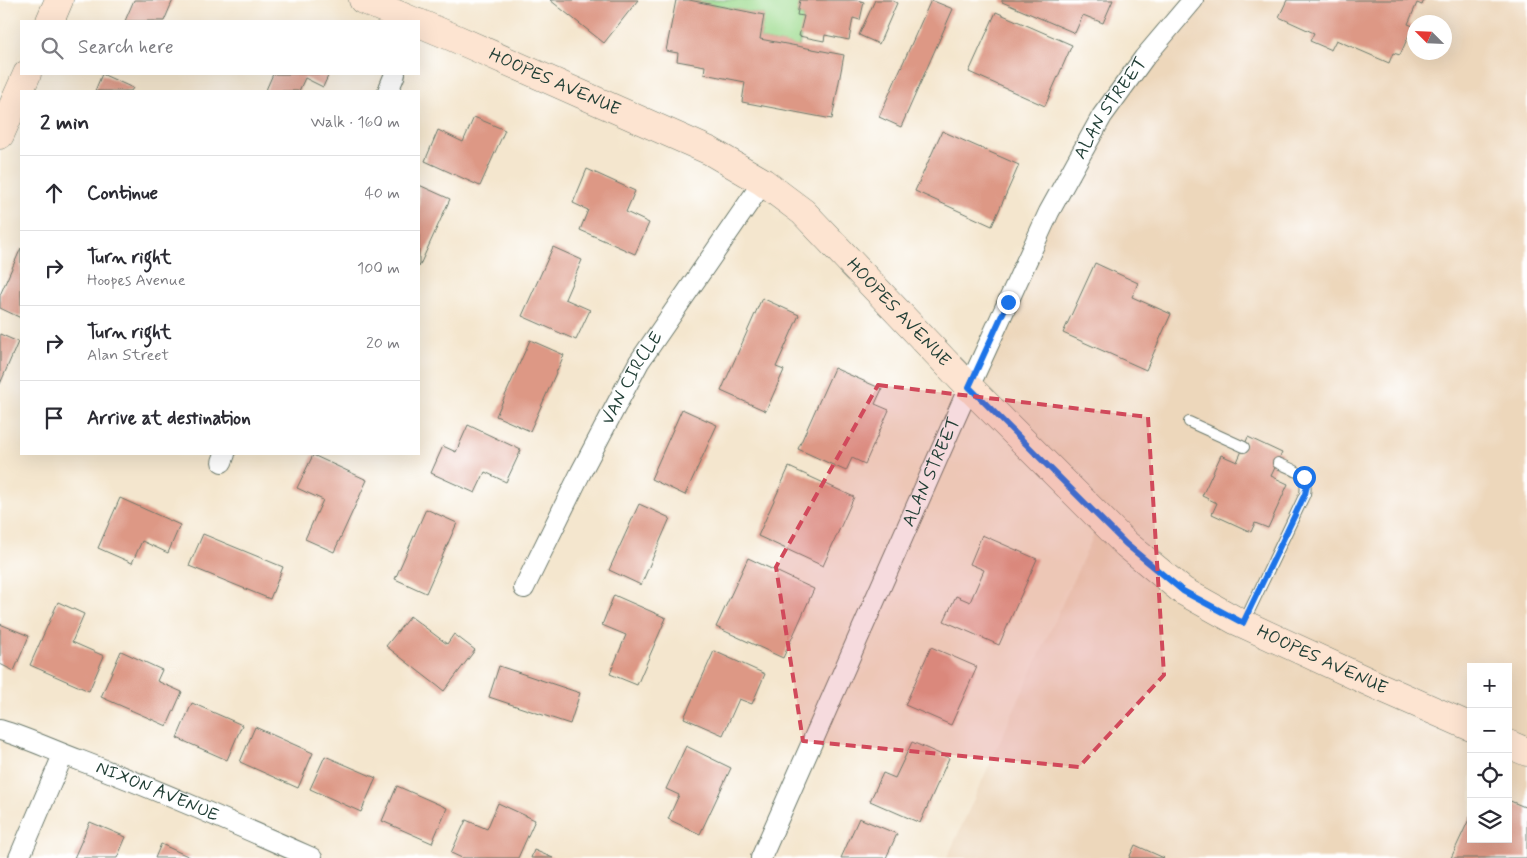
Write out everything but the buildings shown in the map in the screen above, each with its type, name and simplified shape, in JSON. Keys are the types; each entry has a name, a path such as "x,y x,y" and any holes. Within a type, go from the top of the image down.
{"street":[{"path":"50,20 59,0"},
{"path":"363,0 411,20"},
{"name":"ALAN STREET","path":"761,858 969,387 1049,212 1102,116 1144,58 1193,0"},
{"name":"HOOPES AVENUE","path":"420,24 710,151 763,182 810,219 969,387 1126,544 1183,591 1243,623 1467,725"},
{"path":"0,135 27,75"},
{"path":"388,90 395,75"},
{"name":"VAN CIRCLE","path":"524,588 581,472 639,362 763,182"},
{"name":"NIXON AVENUE","path":"0,730 21,736 64,755 157,790 312,858"},
{"path":"1512,746 1527,752"},
{"path":"19,858 64,755"}],"lane":[{"path":"1189,422 1244,447"},
{"path":"1243,623 1305,494 1307,485 1304,477 1278,463"}],"highlighted area":[{"path":"878,385 1148,417 1164,675 1079,767 803,741 776,567"}],"shaded area":[{"path":"1193,0 1527,0 1527,858 947,858 1101,519 969,387 1102,116"}],"green space":[{"path":"689,0 800,0 797,15 804,16 799,47 760,39 764,15"}],"route":[{"path":"1008,302 969,387 1126,544 1183,591 1243,623 1305,494 1307,485 1304,477"}]}
